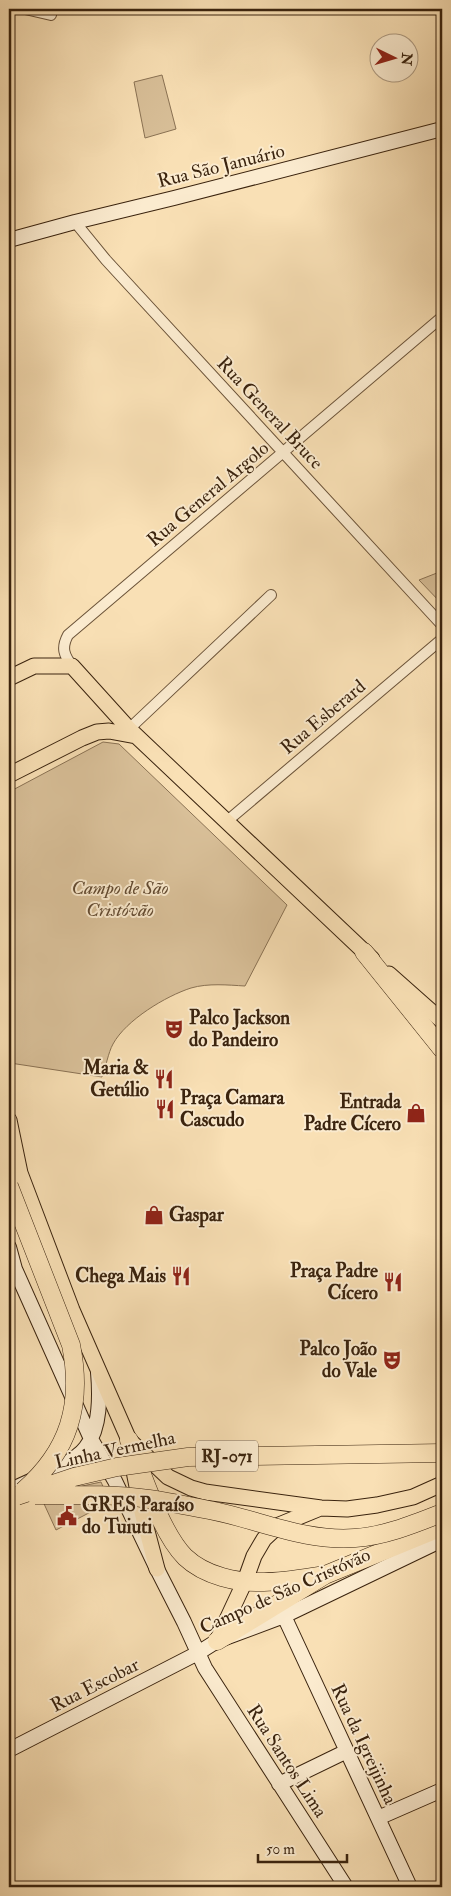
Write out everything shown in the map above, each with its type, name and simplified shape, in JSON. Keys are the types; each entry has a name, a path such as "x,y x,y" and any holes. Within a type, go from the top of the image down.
{"highway":[{"path":"364,952 442,1049"},
{"path":"9,1186 71,1345 76,1370 75,1394 70,1423 61,1445 48,1466 13,1497"},
{"path":"129,1440 165,1528 185,1556 198,1566 212,1573 245,1581 263,1582 325,1575"},
{"name":"Linha Vermelha","path":"13,1497 74,1477 117,1467 188,1457 442,1452"},
{"name":"Linha Vermelha","path":"13,1497 118,1472 190,1461 442,1457"},
{"path":"13,1497 114,1496 149,1499 212,1510 294,1532 327,1538 354,1538 441,1527"},
{"path":"216,1641 325,1575 441,1527"}],"main road":[{"path":"9,678 34,666 72,666 133,733 364,952 442,1021"},
{"path":"9,775 97,732 133,733"},
{"path":"9,1120 20,1173 72,1310 129,1440 142,1512 157,1569"},
{"path":"129,1440 168,1478 205,1492 321,1508 348,1509 377,1505 413,1496 442,1484"},
{"path":"216,1641 245,1581 254,1556 264,1539 279,1525 321,1508"}],"street":[{"path":"9,13 10,9"},
{"path":"25,9 51,15"},
{"name":"Rua São Januário","path":"9,240 442,129"},
{"name":"Rua General Bruce","path":"75,222 106,260 442,625"},
{"name":"Rua General Argolo","path":"72,666 63,650 64,642 68,635 442,317"},
{"path":"133,733 271,595"},
{"name":"Rua Esberard","path":"226,822 442,639"},
{"name":"Campo de São Cristóvão","path":"9,1247 15,1269 91,1439 115,1482 198,1653 216,1641 284,1616 441,1527"},
{"path":"9,1256 15,1269"},
{"path":"13,1497 72,1459 85,1448 91,1439 98,1403 98,1368"},
{"name":"Rua da Igreijinha","path":"284,1616 407,1885"},
{"name":"Rua Escobar","path":"9,1750 198,1653"},
{"name":"Rua Santos Lima","path":"198,1653 205,1668 346,1887"},
{"path":"279,1784 347,1751"},
{"path":"378,1818 442,1790"}],"green space":[{"path":"162,75 176,129 145,138 134,82"},
{"path":"442,423 442,492 440,489 437,425"},
{"path":"442,571 442,604 419,580"},
{"name":"Campo de São Cristóvão","path":"103,742 119,744 287,905 245,986 198,986 170,997 148,1010 127,1026 119,1035 111,1048 102,1077 10,1063 9,792"},
{"name":"GRES Paraíso do Tuiuti","path":"101,1482 110,1502 56,1530 40,1495"}],"place":[{"name":"Palco Jackson do Pandeiro","path":"174,1029"},
{"name":"Maria & Getúlio","path":"164,1079"},
{"name":"Praça Camara Cascudo","path":"165,1109"},
{"name":"Entrada Padre Cícero","path":"416,1113"},
{"name":"Gaspar","path":"154,1215"},
{"name":"Chega Mais","path":"181,1276"},
{"name":"Praça Padre Cícero","path":"393,1282"},
{"name":"Palco João do Vale","path":"392,1360"},
{"name":"GRES Paraíso do Tuiuti","path":"67,1516"}]}
